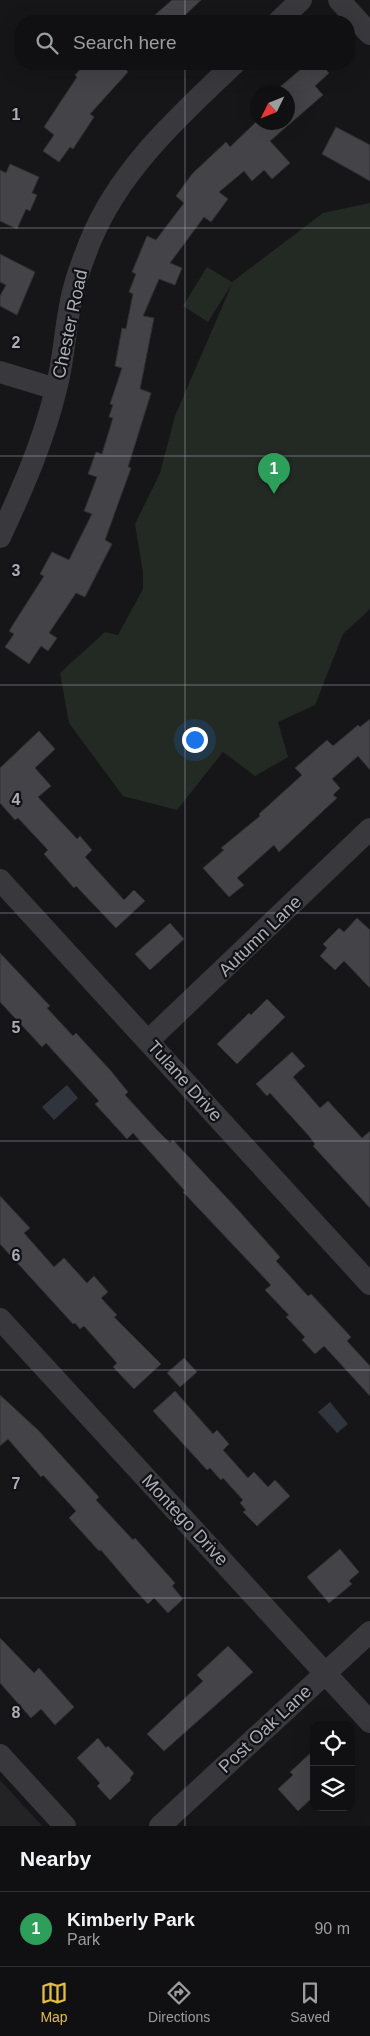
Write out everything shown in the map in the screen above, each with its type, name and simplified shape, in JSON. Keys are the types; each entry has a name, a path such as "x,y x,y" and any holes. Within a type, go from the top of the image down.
{"street":[{"path":"285,15 301,0"},
{"path":"339,0 353,15"},
{"path":"355,18 370,34"},
{"name":"Chester Road","path":"0,537 23,488 56,389 74,288 90,240 111,203 142,156 179,116 228,70"},
{"path":"0,372 56,389"},
{"name":"Autumn Lane","path":"148,1041 366,842"},
{"name":"Tulane Drive","path":"0,880 370,1284"},
{"name":"Montego Drive","path":"0,1319 370,1722"},
{"name":"Post Oak Lane","path":"160,1826 370,1632"},
{"path":"0,1756 65,1826"}],"shaded area":[{"path":"370,203 370,609 343,634 315,705 278,722 288,757 255,776 223,752 177,810 123,796 69,723 60,673 105,632 118,635 143,589 143,573 135,524 160,473 175,416 232,284 208,322 183,306 207,267 232,282 323,213"},
{"path":"67,1085 78,1098 54,1120 42,1107"},
{"path":"330,1402 348,1424 337,1433 318,1412"},
{"path":"0,1780 42,1826 0,1826"}],"building":[{"path":"172,0 201,0 185,15 155,15"},
{"path":"80,70 126,70 128,72 90,114 94,117 73,149 70,147 59,162 43,151 54,135 44,127 77,77 75,75"},
{"path":"300,70 326,70 329,73 315,86 323,95 295,119 295,85 282,85"},
{"path":"336,127 370,145 370,181 322,154"},
{"path":"250,128 250,130 283,130 270,141 290,163 272,179 264,170 252,181 244,171 219,192 228,199 211,222 204,217 170,263 182,268 175,285 159,279 143,316 154,318 140,389 151,393 128,467 131,468 105,540 112,544 85,597 76,593 49,633 57,638 48,651 41,646 29,664 5,647 14,634 9,631 44,576 40,574 52,552 69,560 92,514 84,511 97,477 88,474 96,452 102,454 113,418 109,417 113,405 110,404 122,368 115,366 122,328 126,329 133,294 129,292 136,274 132,272 147,236 156,240 184,203 176,196 192,174 226,142 230,147"},
{"path":"10,164 39,177 32,193 37,195 30,211 26,209 17,229 0,221 0,170 6,173"},
{"path":"0,254 35,272 17,315 0,306 0,296 6,285 0,282"},
{"path":"370,719 370,770 358,756 332,779 340,788 333,795 337,798 279,852 274,845 237,878 244,885 229,897 203,868 224,850 221,848 260,816 259,814 302,775 295,768 327,740 333,746 358,725 360,727"},
{"path":"39,731 55,749 35,768 51,786 38,797 77,839 80,836 92,850 85,857 124,900 134,890 145,901 116,928 76,886 74,888 44,854 48,850 18,818 15,820 0,803 0,768"},
{"path":"357,918 370,930 370,988 344,961 335,970 320,956 327,948 323,944 339,928 344,932"},
{"path":"170,923 184,939 150,970 135,954"},
{"path":"0,953 50,1006 47,1008 73,1036 76,1033 111,1071 128,1092 125,1095 158,1131 170,1143 173,1140 239,1211 280,1257 276,1261 308,1296 311,1294 351,1337 347,1341 370,1366 370,1396 324,1346 315,1354 302,1340 305,1337 286,1317 289,1315 265,1290 271,1285 183,1192 185,1191 133,1133 127,1139 95,1104 99,1101 46,1043 42,1047 0,1002"},
{"path":"267,999 285,1017 237,1064 217,1044 249,1013 251,1015"},
{"path":"292,1052 305,1066 293,1077 320,1108 328,1101 362,1138 370,1131 370,1208 313,1146 315,1144 309,1136 270,1093 267,1096 256,1084"},
{"path":"0,1196 30,1228 24,1233 54,1267 64,1258 87,1283 94,1276 108,1292 101,1298 117,1315 114,1317 161,1364 134,1389 113,1367 117,1363 84,1326 80,1329 75,1323 73,1324 0,1244"},
{"path":"184,1358 197,1372 180,1387 167,1373"},
{"path":"175,1391 213,1434 217,1430 229,1444 223,1450 248,1478 254,1472 268,1487 275,1480 290,1496 257,1526 243,1512 246,1510 240,1503 243,1500 223,1478 221,1480 210,1468 207,1470 153,1411"},
{"path":"0,1395 38,1430 99,1497 96,1500 133,1540 135,1538 175,1583 172,1586 183,1599 168,1613 154,1598 148,1604 101,1550 99,1551 69,1518 76,1511 43,1475 41,1477 8,1439 0,1446"},
{"path":"340,1549 359,1572 349,1581 352,1584 329,1603 307,1577"},
{"path":"0,1638 34,1673 39,1668 74,1707 55,1725 41,1709 31,1718 0,1683"},
{"path":"228,1646 253,1672 164,1751 147,1734 203,1681 197,1675"},
{"path":"98,1738 106,1748 108,1746 134,1773 130,1778 131,1780 110,1800 97,1786 100,1783 77,1758"},
{"path":"310,1754 310,1800 298,1811 278,1789 293,1775 290,1772"}],"place":[{"name":"Kimberly Park","path":"274,494"}]}
